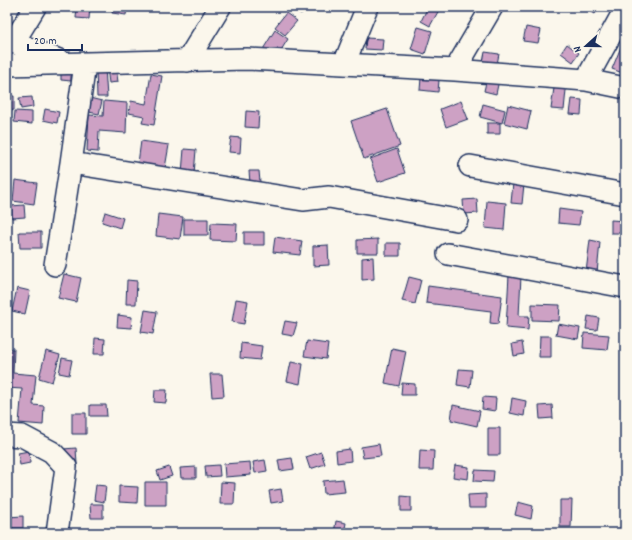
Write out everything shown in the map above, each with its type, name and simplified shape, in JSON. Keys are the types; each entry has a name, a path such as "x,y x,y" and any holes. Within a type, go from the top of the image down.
{"street":[{"path":"35,7 10,41 79,64"},
{"path":"187,61 220,7"},
{"path":"344,64 366,7"},
{"path":"456,70 492,7"},
{"path":"586,80 625,9"},
{"path":"7,65 247,59 456,70 586,80 625,88"},
{"path":"54,265 71,163 79,64"},
{"path":"71,163 303,200 329,197 457,220"},
{"path":"470,166 625,194"},
{"path":"448,254 625,287"},
{"path":"7,435 22,436 52,452 66,467 57,533"}],"building":[{"path":"77,7 90,7 89,19 76,18"},
{"path":"113,7 127,7 126,15 112,13"},
{"path":"291,7 305,7 301,14"},
{"path":"428,7 433,7 439,10 430,26 421,21"},
{"path":"584,7 599,7 595,14"},
{"path":"286,13 297,21 285,35 275,27"},
{"path":"418,27 432,31 425,54 411,49"},
{"path":"526,27 541,30 538,43 523,41"},
{"path":"275,30 288,39 273,63 260,54"},
{"path":"625,37 625,74 612,69"},
{"path":"366,38 383,39 382,50 365,49"},
{"path":"567,44 579,53 573,62 561,53"},
{"path":"485,52 499,54 497,64 483,62"},
{"path":"116,67 118,82 109,83 107,68"},
{"path":"96,68 105,68 107,97 97,97"},
{"path":"61,69 71,69 71,81 61,80"},
{"path":"151,74 162,76 154,125 142,123 144,116 129,113 131,101 146,104"},
{"path":"421,78 439,80 438,92 420,90"},
{"path":"487,78 499,80 496,94 484,91"},
{"path":"554,88 566,90 564,110 551,109"},
{"path":"77,95 102,101 99,114 74,109"},
{"path":"7,96 14,96 14,110 7,111"},
{"path":"32,97 33,107 21,109 19,98"},
{"path":"572,99 582,100 581,115 570,114"},
{"path":"104,101 127,103 126,133 99,131 98,152 87,151 89,115 103,116"},
{"path":"461,101 468,119 446,127 440,109"},
{"path":"483,104 505,110 502,123 480,117"},
{"path":"508,105 531,111 527,129 504,123"},
{"path":"45,109 59,112 57,123 43,120"},
{"path":"387,109 400,146 364,159 351,121"},
{"path":"15,111 32,112 32,124 14,122"},
{"path":"246,111 259,112 258,128 245,127"},
{"path":"7,113 10,113 11,129 7,130"},
{"path":"487,123 500,123 500,134 487,134"},
{"path":"231,137 241,138 240,153 229,152"},
{"path":"141,141 169,145 165,168 138,163"},
{"path":"184,149 196,150 194,174 182,173"},
{"path":"397,149 405,173 378,182 370,159"},
{"path":"249,171 259,171 260,182 250,183"},
{"path":"15,180 37,183 34,204 13,201"},
{"path":"513,183 524,184 522,204 511,203"},
{"path":"477,199 478,213 464,214 463,200"},
{"path":"487,201 506,203 504,230 485,228"},
{"path":"24,205 25,217 12,218 11,206"},
{"path":"559,209 581,212 579,225 558,223"},
{"path":"105,212 123,218 120,228 102,222"},
{"path":"158,214 183,217 180,239 156,236"},
{"path":"184,219 208,219 208,235 184,235"},
{"path":"611,220 625,221 625,233 611,233"},
{"path":"211,223 237,224 236,241 210,240"},
{"path":"19,232 41,232 41,248 20,248"},
{"path":"244,232 264,232 264,245 244,245"},
{"path":"275,237 302,241 300,255 273,252"},
{"path":"378,239 378,253 357,253 357,240"},
{"path":"590,240 600,242 597,273 586,272"},
{"path":"386,243 400,243 400,256 386,256"},
{"path":"328,245 329,265 313,266 313,246"},
{"path":"373,257 374,279 362,280 362,258"},
{"path":"64,274 81,278 76,302 58,298"},
{"path":"509,275 521,276 519,316 529,316 528,330 506,328"},
{"path":"409,277 421,280 415,304 402,301"},
{"path":"127,280 137,281 136,304 126,304"},
{"path":"428,286 502,296 498,324 490,323 491,311 426,303"},
{"path":"17,288 30,291 25,314 12,311"},
{"path":"236,299 248,301 244,324 232,322"},
{"path":"532,304 560,305 559,321 532,320"},
{"path":"145,310 157,312 153,334 141,332"},
{"path":"118,315 132,317 131,328 117,327"},
{"path":"588,316 599,318 597,330 586,329"},
{"path":"285,321 297,323 293,336 282,334"},
{"path":"558,324 580,328 578,339 556,335"},
{"path":"584,333 609,335 607,350 583,348"},
{"path":"540,336 551,336 551,357 539,357"},
{"path":"95,338 105,339 104,354 94,354"},
{"path":"307,341 328,344 326,359 304,356"},
{"path":"522,342 524,354 514,356 512,344"},
{"path":"241,343 262,346 260,360 240,358"},
{"path":"392,348 406,351 399,386 385,383"},
{"path":"7,349 14,349 13,373 36,375 33,405 44,406 43,425 19,423 22,389 7,388"},
{"path":"46,351 60,355 52,382 39,378"},
{"path":"62,358 72,360 69,375 59,373"},
{"path":"291,362 303,364 300,384 287,381"},
{"path":"459,369 472,370 470,387 457,385"},
{"path":"210,374 222,374 224,396 212,397"},
{"path":"402,383 415,384 415,395 401,395"},
{"path":"155,390 167,390 166,403 154,402"},
{"path":"483,397 496,398 495,411 482,409"},
{"path":"512,398 526,401 524,416 510,413"},
{"path":"90,405 106,405 107,416 90,416"},
{"path":"453,405 480,411 477,426 451,420"},
{"path":"552,405 553,418 540,419 539,406"},
{"path":"72,413 86,413 86,434 72,434"},
{"path":"488,428 500,428 500,455 488,455"},
{"path":"379,444 381,456 363,458 361,447"},
{"path":"76,448 77,464 64,465 63,449"},
{"path":"350,449 351,461 337,463 336,451"},
{"path":"420,450 434,451 433,470 419,470"},
{"path":"29,451 30,463 20,465 18,453"},
{"path":"321,452 325,464 310,469 306,457"},
{"path":"292,458 294,469 280,471 278,460"},
{"path":"265,460 267,471 255,473 253,462"},
{"path":"250,462 251,475 225,477 224,464"},
{"path":"219,465 220,476 206,477 205,466"},
{"path":"455,465 469,467 468,479 453,477"},
{"path":"169,467 172,476 160,480 157,471"},
{"path":"196,467 196,478 181,478 180,468"},
{"path":"475,470 494,471 493,482 474,481"},
{"path":"343,479 345,492 324,494 323,481"},
{"path":"145,482 166,482 166,505 145,505"},
{"path":"221,482 235,483 234,504 220,504"},
{"path":"96,485 106,486 104,502 94,500"},
{"path":"119,486 138,487 137,503 119,502"},
{"path":"281,489 283,501 271,503 269,491"},
{"path":"486,494 486,508 469,508 468,495"},
{"path":"401,496 411,497 411,511 401,511"},
{"path":"560,500 572,500 571,527 560,527"},
{"path":"518,502 533,506 531,519 515,515"},
{"path":"90,504 103,504 103,518 91,518"},
{"path":"23,516 23,528 7,528 7,517"},
{"path":"336,521 346,523 344,533 334,533"},
{"path":"145,531 161,532 161,533 145,533"}]}
